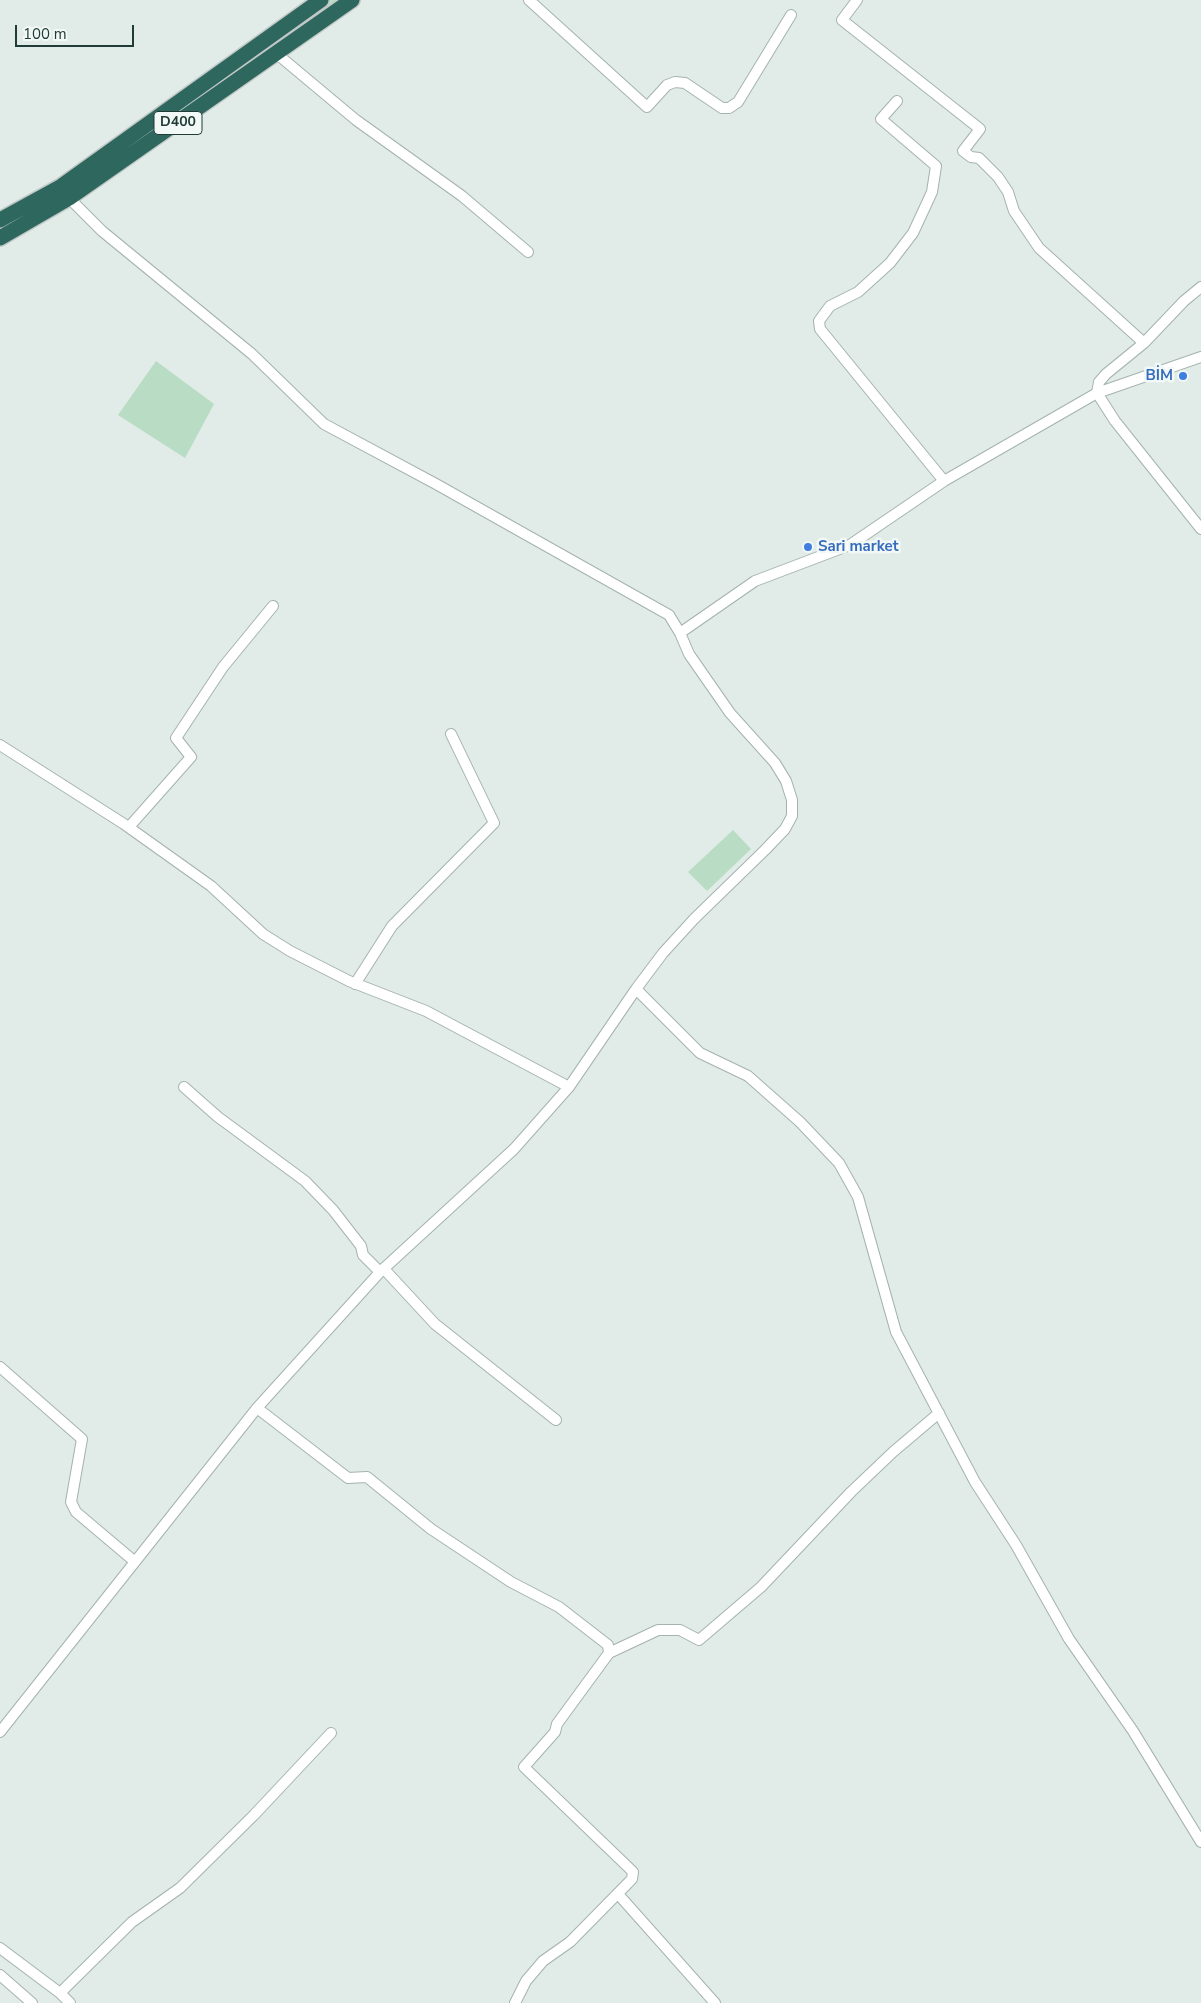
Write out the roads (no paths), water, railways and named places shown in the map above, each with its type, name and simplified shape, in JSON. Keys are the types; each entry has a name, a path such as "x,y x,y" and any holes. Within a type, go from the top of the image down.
{"highway":[{"name":"D400","path":"0,238 321,0"},
{"name":"D400","path":"0,220 64,192 277,54 352,0"}],"street":[{"path":"529,0 647,107 667,84 675,82 685,83 722,108 729,108 738,102 791,15"},
{"path":"856,0 842,20 980,129 963,151 971,157 978,158 998,176 1008,192 1014,210 1039,248 1144,342"},
{"path":"277,54 356,120 462,196 528,252"},
{"path":"897,101 880,119 936,166 932,192 913,233 890,263 858,292 830,306 819,321 820,329 944,480"},
{"path":"0,1732 257,1408 382,1270 514,1149 569,1087 636,989 694,919 785,829 792,816 792,800 786,781 775,763 730,713 689,654 680,633 669,615 436,484 324,424 252,354 102,231 64,192"},
{"path":"1201,287 1184,301 1144,342 1106,374 1099,382 1097,393 1115,421 1201,530"},
{"path":"680,633 756,581 850,545 944,480 1097,393 1201,357"},
{"path":"130,827 191,757 176,738 222,667 273,606"},
{"path":"355,984 392,926 494,823 451,734"},
{"path":"0,745 130,827 211,886 263,934 290,952 355,984 426,1011 569,1087"},
{"path":"636,989 700,1053 748,1076 800,1122 839,1164 858,1197 896,1332 975,1482 1016,1546 1068,1639 1133,1731 1201,1842"},
{"path":"184,1087 218,1117 305,1181 333,1210 361,1246 363,1255 382,1270 435,1324 556,1420"},
{"path":"0,1367 82,1439 71,1502 76,1512 134,1561"},
{"path":"257,1408 348,1478 367,1477 431,1529 511,1582 559,1607 608,1645 609,1653"},
{"path":"515,2003 526,1981 538,1967 570,1942 618,1894 632,1879 633,1872 524,1767 555,1732 557,1724 609,1653 658,1630 680,1630 698,1640 772,1576 851,1492 893,1452 939,1413"},
{"path":"60,1992 132,1922 180,1888 254,1815 331,1733"},
{"path":"618,1894 715,2003"},
{"path":"0,1948 60,1992 70,2003"},
{"path":"0,1974 32,2003"}],"place":[{"name":"BİM","path":"1183,376"},
{"name":"Sari market","path":"808,547"}]}
